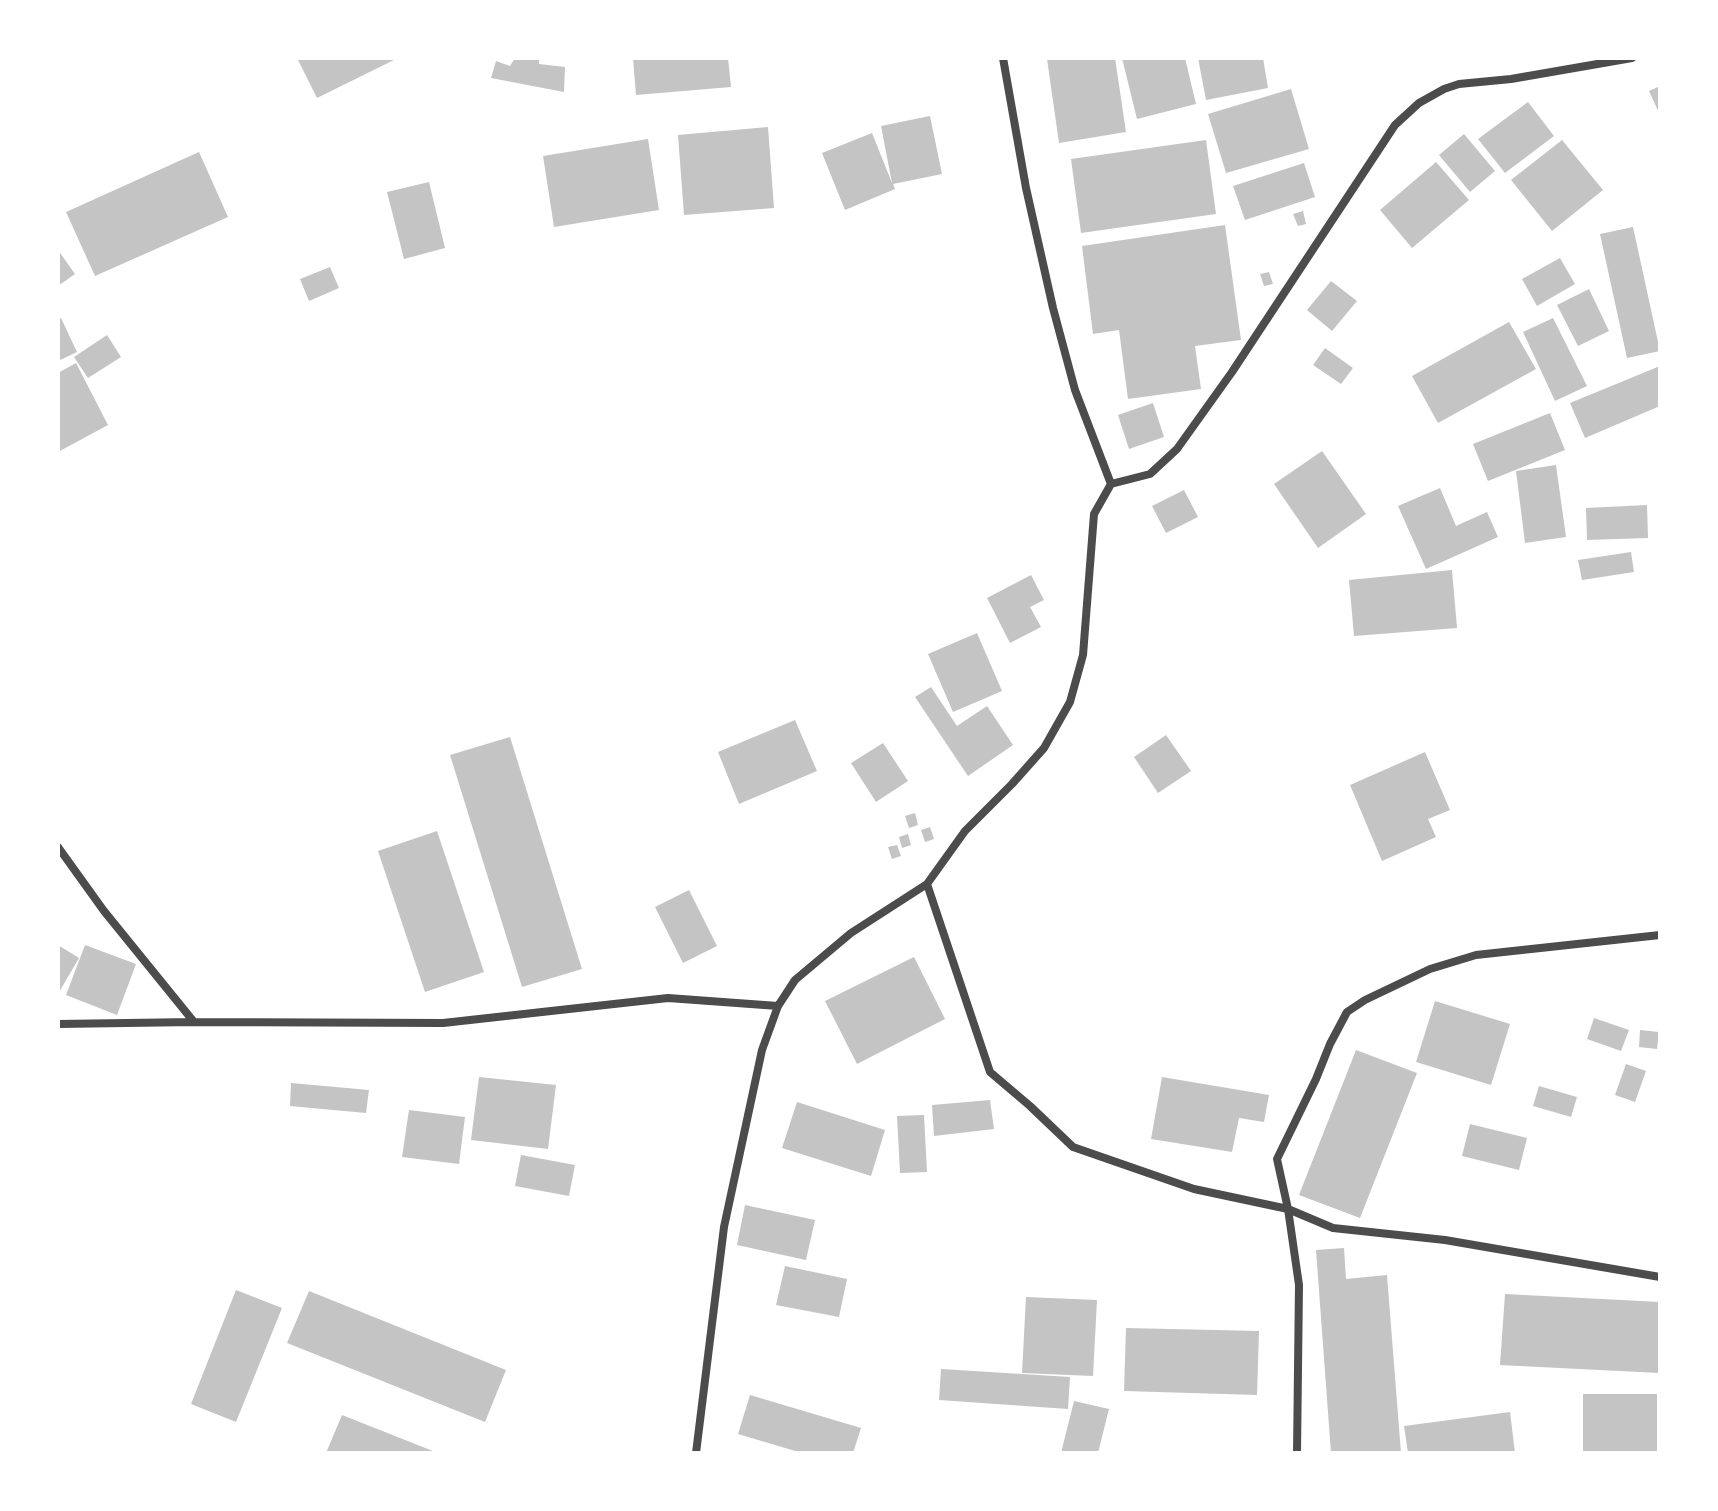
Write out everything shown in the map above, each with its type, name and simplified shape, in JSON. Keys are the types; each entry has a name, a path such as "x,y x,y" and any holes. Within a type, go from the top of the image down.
{"street":[{"path":"1003,58 1026,188 1053,308 1075,390 1111,484"},
{"path":"696,1453 724,1227 762,1050 778,1006 795,980 851,933 927,884 965,831 1044,748 1070,702 1083,655 1094,514 1111,484 1150,474 1177,449 1232,372 1395,125 1419,103 1459,84 1511,79 1632,58"},
{"path":"58,847 104,911 194,1022"},
{"path":"927,884 990,1072 1073,1147 1194,1189 1288,1209 1333,1228 1445,1240 1660,1277"},
{"path":"1297,1453 1299,1285 1277,1159 1347,1012 1430,969 1476,955 1660,935"},
{"path":"58,1024 443,1023 668,998 778,1006"}],"building":[{"path":"297,58 398,58 317,98"},
{"path":"515,58 539,58 539,64 565,67 564,92 491,78 496,61 510,66"},
{"path":"633,58 728,58 731,87 636,95"},
{"path":"1115,58 1126,132 1059,143 1047,59"},
{"path":"1122,58 1185,58 1196,104 1137,119"},
{"path":"1198,58 1263,58 1268,88 1206,100"},
{"path":"1660,86 1660,115 1649,91"},
{"path":"1291,89 1309,149 1226,173 1208,114"},
{"path":"1528,102 1554,136 1505,173 1478,139"},
{"path":"930,116 942,174 893,184 895,189 845,210 822,153 872,133 892,183 881,126"},
{"path":"768,127 774,208 684,215 678,135"},
{"path":"1464,134 1495,171 1470,192 1439,155"},
{"path":"648,139 659,210 554,227 543,156"},
{"path":"1206,140 1216,214 1081,233 1071,159"},
{"path":"1562,140 1603,190 1552,231 1511,180"},
{"path":"199,152 228,217 95,276 66,212"},
{"path":"1436,162 1469,200 1412,248 1380,210"},
{"path":"1304,163 1315,197 1245,220 1233,186"},
{"path":"429,182 445,248 404,259 387,192"},
{"path":"1303,211 1306,224 1298,226 1293,214"},
{"path":"1225,225 1241,340 1195,346 1201,389 1128,399 1119,330 1093,334 1082,246"},
{"path":"1633,227 1660,351 1627,358 1600,234"},
{"path":"58,250 75,274 58,286"},
{"path":"1560,258 1575,284 1537,306 1522,279"},
{"path":"330,267 339,288 309,301 300,279"},
{"path":"1269,272 1273,284 1264,286 1260,274"},
{"path":"1331,281 1357,301 1332,331 1307,310"},
{"path":"1589,289 1609,331 1578,346 1557,305"},
{"path":"61,318 77,352 58,361 58,319"},
{"path":"1553,318 1587,386 1555,401 1523,332"},
{"path":"1509,322 1536,369 1438,423 1412,376"},
{"path":"107,335 121,357 88,378 74,357"},
{"path":"1325,348 1353,368 1341,384 1313,365"},
{"path":"76,363 108,425 58,452 58,373"},
{"path":"1660,366 1660,406 1585,438 1570,403"},
{"path":"1153,403 1164,437 1129,449 1118,415"},
{"path":"1550,413 1565,450 1488,481 1473,444"},
{"path":"1322,451 1366,514 1318,548 1274,484"},
{"path":"1556,465 1566,537 1525,543 1516,471"},
{"path":"1440,488 1456,526 1487,512 1498,537 1426,569 1398,506"},
{"path":"1184,490 1198,517 1166,533 1152,506"},
{"path":"1647,505 1648,538 1587,540 1586,508"},
{"path":"1631,552 1634,572 1582,580 1578,560"},
{"path":"1452,570 1457,628 1354,636 1349,580"},
{"path":"1031,575 1044,600 1030,607 1041,627 1010,643 987,598"},
{"path":"977,633 1002,691 953,712 928,654"},
{"path":"931,687 957,726 987,706 1013,745 968,776 915,697"},
{"path":"795,720 817,771 739,804 718,752"},
{"path":"1166,735 1191,771 1158,793 1134,757"},
{"path":"510,737 582,969 522,987 450,755"},
{"path":"883,743 908,781 876,802 851,763"},
{"path":"1425,752 1450,810 1428,819 1436,837 1382,861 1350,785"},
{"path":"915,813 918,825 909,828 905,816"},
{"path":"930,827 934,839 925,842 921,830"},
{"path":"437,831 484,972 425,992 378,851"},
{"path":"908,834 911,845 902,848 899,837"},
{"path":"897,845 901,856 892,859 888,847"},
{"path":"689,890 717,946 683,963 655,907"},
{"path":"58,945 79,958 58,994"},
{"path":"85,945 136,964 117,1015 66,995"},
{"path":"914,957 945,1019 857,1064 825,1001"},
{"path":"1435,1001 1510,1024 1491,1085 1416,1062"},
{"path":"1594,1018 1629,1030 1621,1051 1587,1039"},
{"path":"1640,1030 1659,1032 1657,1049 1639,1047"},
{"path":"1356,1050 1417,1073 1360,1218 1299,1195"},
{"path":"1626,1064 1646,1071 1635,1102 1615,1095"},
{"path":"479,1077 556,1085 548,1149 471,1140"},
{"path":"1162,1077 1269,1095 1264,1122 1239,1118 1232,1152 1151,1139"},
{"path":"291,1083 369,1090 366,1113 290,1106"},
{"path":"1539,1086 1577,1097 1571,1117 1533,1106"},
{"path":"990,1100 994,1129 934,1136 932,1105"},
{"path":"797,1102 885,1130 871,1176 782,1148"},
{"path":"409,1110 465,1117 459,1164 402,1157"},
{"path":"924,1115 927,1172 900,1173 897,1116"},
{"path":"1470,1124 1527,1138 1519,1170 1462,1156"},
{"path":"521,1155 575,1165 569,1196 515,1186"},
{"path":"745,1205 815,1220 806,1260 737,1245"},
{"path":"1344,1248 1346,1279 1387,1275 1401,1453 1331,1453 1316,1250"},
{"path":"785,1266 847,1279 839,1317 776,1305"},
{"path":"236,1290 282,1308 236,1422 191,1404"},
{"path":"309,1291 506,1370 485,1422 287,1343"},
{"path":"1505,1294 1660,1302 1659,1373 1500,1365"},
{"path":"1026,1297 1097,1300 1093,1376 1022,1373"},
{"path":"1126,1328 1259,1331 1257,1395 1124,1391"},
{"path":"941,1369 1070,1377 1068,1409 939,1400"},
{"path":"1583,1394 1657,1394 1657,1453 1583,1453"},
{"path":"750,1395 861,1428 853,1453 802,1453 738,1434"},
{"path":"1074,1401 1109,1409 1098,1453 1061,1453"},
{"path":"1510,1412 1515,1453 1408,1453 1404,1426"},
{"path":"342,1415 438,1453 326,1453"}]}
